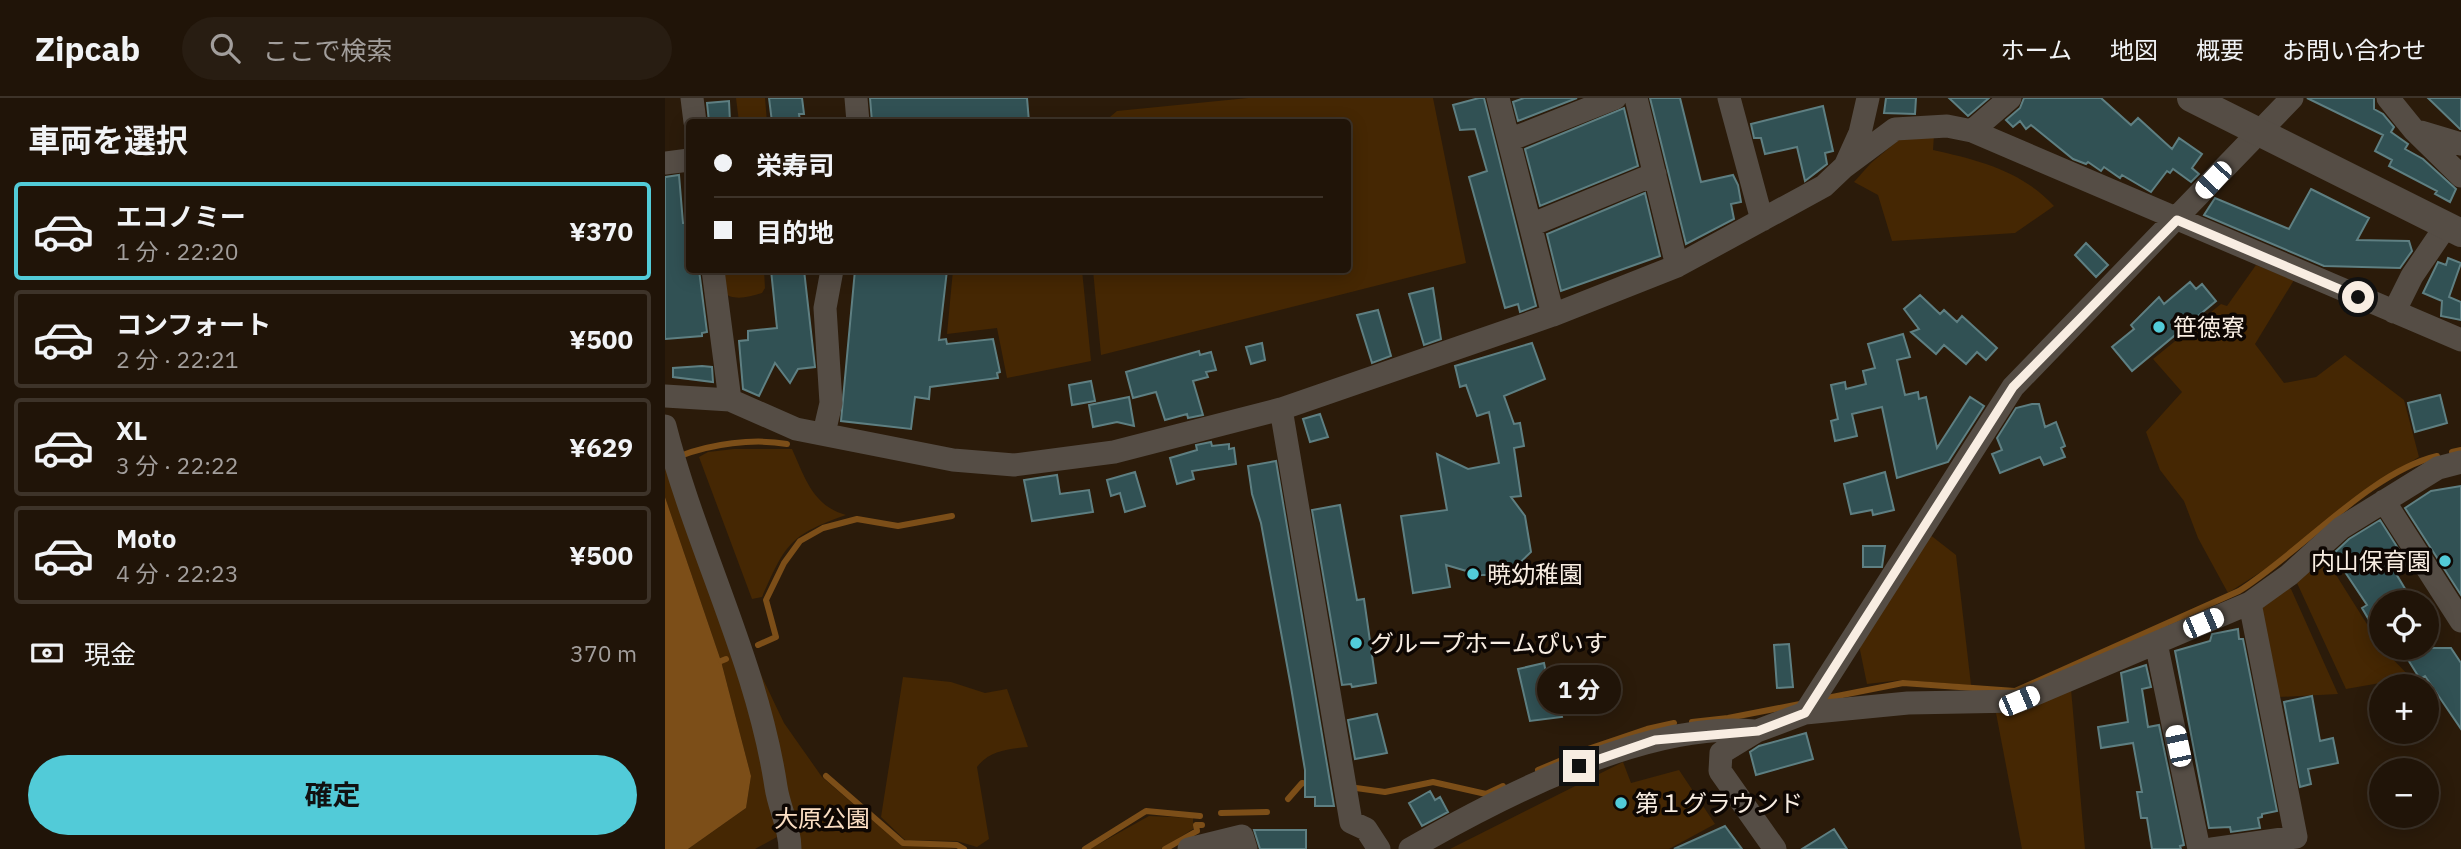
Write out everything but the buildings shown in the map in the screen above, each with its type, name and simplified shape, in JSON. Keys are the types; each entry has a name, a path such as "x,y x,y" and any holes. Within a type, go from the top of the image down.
{"street":[{"path":"692,98 695,119"},
{"path":"856,98 858,119"},
{"path":"1498,98 1553,315"},
{"path":"1509,140 1615,98"},
{"path":"1636,98 1677,266"},
{"path":"1729,98 1762,220"},
{"path":"1844,167 1860,133 1868,98"},
{"path":"1972,131 2010,98"},
{"path":"2191,98 2453,229 2412,276 2394,312"},
{"path":"1805,713 2013,387 2177,220 2291,98"},
{"path":"2388,98 2414,130 2461,176"},
{"path":"665,396 730,400 796,429 953,460 1014,464 1114,452 1281,409 1553,315 1677,266 1824,186 1844,167 1895,130 1947,126 1972,131 2461,340"},
{"path":"2414,130 2461,144"},
{"path":"665,163 686,160"},
{"path":"1531,225 1655,174"},
{"path":"713,273 730,400"},
{"path":"824,433 831,403 825,308 831,273"},
{"path":"1281,409 1351,822 1367,829 1379,849"},
{"path":"665,426 754,684 772,753 776,790 790,849"},
{"path":"1775,849 1720,771 1721,753 1758,731 1805,713 1908,703 2019,701 2250,603 2289,575 2341,528 2438,468 2461,462"},
{"path":"2384,501 2461,621"},
{"path":"2212,849 2296,837 2250,603"},
{"path":"2156,643 2199,849"},
{"path":"1410,849 1561,773 1614,753 1655,740 1683,735 1758,731"},
{"path":"1189,849 1242,836 1246,849"}],"green space":[{"path":"736,98 765,98 767,119 739,119"},
{"path":"1248,98 1433,98 1466,263 1101,355 1093,273 1351,273 1351,119 1108,119 1117,111"},
{"path":"1934,135 1933,150 1983,163 2014,176 2054,206 2015,233 1892,241 1878,195 1854,182 1871,163 1901,138"},
{"path":"2256,265 2294,280 2255,344 2284,383 2316,377 2345,355 2404,400 2419,457 2366,489 2270,566 2228,593 2198,538 2184,501 2160,470 2146,432 2182,392 2153,359 2221,304 2227,306"},
{"path":"718,273 764,273 765,288 762,293 741,298 731,297 721,291"},
{"path":"953,273 1082,273 1091,361 1007,378 997,328 947,334"},
{"path":"792,449 811,490 825,505 846,515 801,535 792,543 777,564 762,597 752,599 699,457 708,452"},
{"path":"672,465 750,710 775,822 777,837 755,849 688,849 746,808 751,776 721,661 665,497 665,468"},
{"path":"1929,534 1956,555 1971,685 1901,680 1867,684 1859,645"},
{"path":"2321,551 2369,627 2369,660 2394,660 2407,674 2369,674 2369,685 2346,689 2297,583"},
{"path":"2283,585 2291,589 2338,694 2279,697 2260,609"},
{"name":"大原公園","path":"741,633 784,723 822,777 901,845 961,849 796,849"},
{"path":"903,677 951,682 985,693 1007,689 1028,747 993,754 977,767 989,839 977,847 957,841 905,840 881,817"},
{"path":"2071,689 2085,849 2022,849 1996,713 2023,710"},
{"name":"第１グラウンド","path":"1623,762 1631,783 1679,770 1715,824 1669,849 1450,849"},
{"path":"1149,816 1193,818 1193,829 1161,849 1090,849"}],"shaded area":[{"path":"665,497 721,661 751,776 746,808 688,849 665,849"}],"waterway":[{"path":"680,456 732,443 787,444"},
{"path":"2452,452 2461,450"},
{"path":"1822,699 1903,683 2015,691 2239,591 2386,478 2437,456"},
{"path":"758,645 776,637 766,600 784,563 800,541 823,528 857,519 898,526 952,516"},
{"path":"721,661 726,659"},
{"path":"1692,722 1800,704"},
{"path":"1582,751 1647,729 1674,723"},
{"path":"1538,770 1569,757"},
{"path":"826,776 903,843 957,845 964,849"},
{"path":"1356,788 1385,792 1433,782 1486,794 1503,786"},
{"path":"1288,799 1302,783 1310,784"},
{"path":"1085,849 1146,811 1200,816"},
{"path":"1221,813 1267,812"},
{"path":"1165,849 1197,831 1196,825 1202,825"}],"place":[{"name":"笹徳寮","path":"2159,327"},
{"name":"内山保育園","path":"2445,561"},
{"name":"暁幼稚園","path":"1473,574"},
{"name":"グループホームぴいす","path":"1356,643"},
{"name":"第１グラウンド","path":"1621,803"}],"route":[{"path":"1579,766 1655,740 1744,730 1758,731 1805,713 2013,387 2177,220 2358,297"}]}
